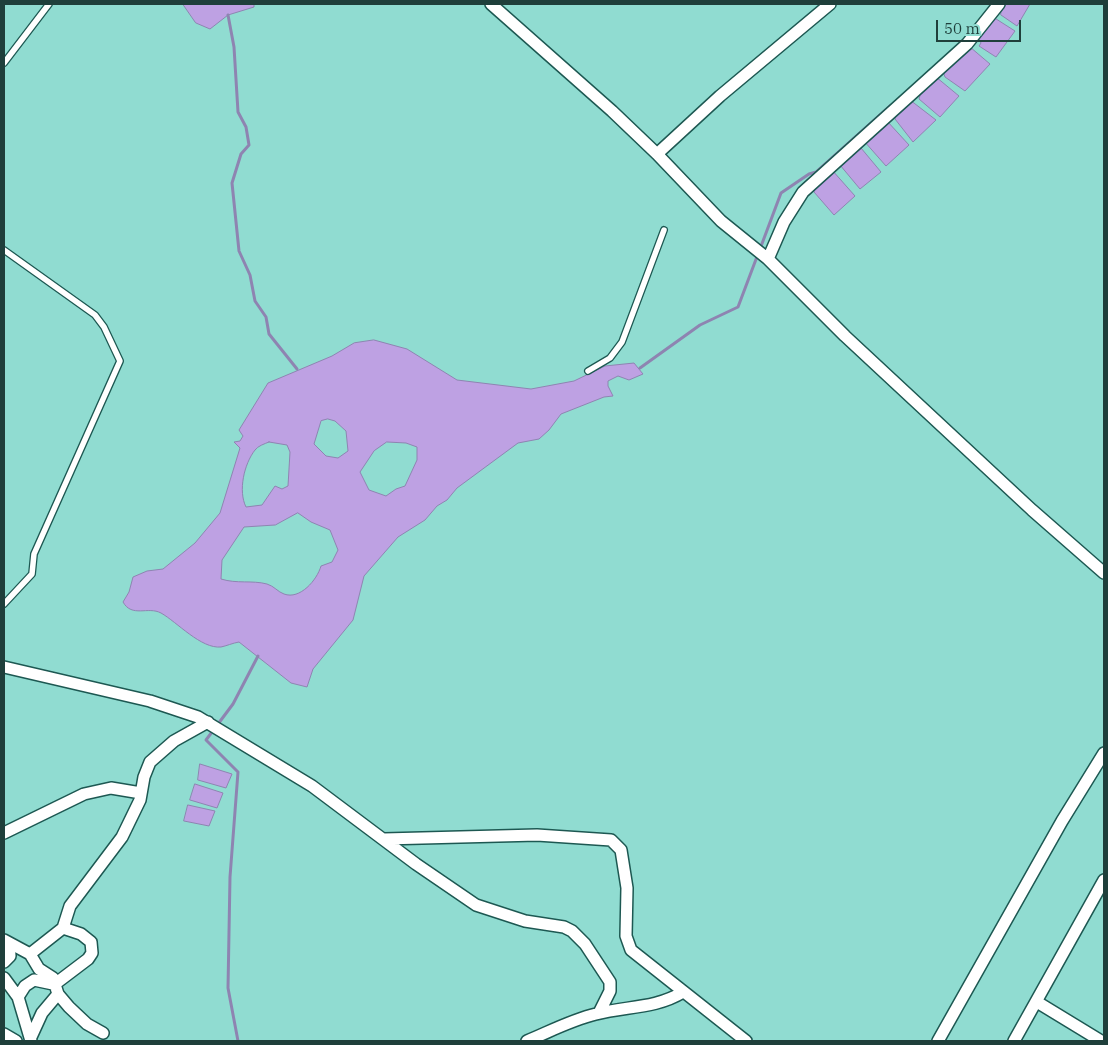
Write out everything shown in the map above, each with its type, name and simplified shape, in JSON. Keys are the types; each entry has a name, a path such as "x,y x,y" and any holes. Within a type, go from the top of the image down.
{"street":[{"path":"491,4 657,154 721,221 768,259 846,336 1032,510 1104,573"},
{"path":"657,154 720,96 830,4"},
{"path":"768,259 784,222 807,188 967,44 999,4"},
{"path":"4,667 150,701 186,712 208,722 312,786 444,884 476,905 525,921 564,927 572,931 584,944 610,982 610,990 599,1013"},
{"path":"30,954 64,928 70,906 117,846 141,793 147,768 155,757 183,735 208,722"},
{"path":"938,1041 1062,821 1104,753"},
{"path":"4,833 84,794 111,788 141,793"},
{"path":"384,839 537,835 611,840 621,850 627,888 628,944 637,957 746,1041"},
{"path":"1014,1041 1101,895 1104,880"},
{"path":"31,1039 42,1013 56,989 92,953 91,942 81,934 64,928"},
{"path":"7,942 30,954 39,969 51,976 56,989 75,1013 104,1033"},
{"path":"4,962 10,956 7,942"},
{"path":"4,978 18,998 31,1039"},
{"path":"18,998 25,986 34,980 56,989"},
{"path":"527,1041 559,1026 599,1013 650,1006 668,1000 683,992"},
{"path":"1037,1002 1101,1041"},
{"path":"4,1034 16,1041"}],"lane":[{"path":"4,63 49,4"},
{"path":"588,371 610,358 622,342 664,230"},
{"path":"4,250 95,315 104,327 120,361 34,554 32,574 4,604"}],"shaded area":[{"path":"183,4 254,4 254,7 228,15 210,29 196,23"},
{"path":"1002,4 1030,4 1017,26 1001,15"},
{"path":"993,17 1015,31 996,57 979,46 981,43 977,35"},
{"path":"970,47 990,64 965,91 945,77 943,71"},
{"path":"936,77 959,96 940,117 919,99 921,92"},
{"path":"910,100 936,120 913,142 895,119 895,112"},
{"path":"887,121 909,145 886,166 864,141"},
{"path":"861,148 881,172 860,189 840,165"},
{"path":"832,170 855,196 834,215 814,192 814,187"},
{"path":"374,340 407,349 457,380 531,389 574,381 605,366 634,363 643,374 629,380 618,376 608,381 608,386 613,396 604,397 561,414 549,430 539,439 518,443 457,488 425,520 398,537 364,576 353,620 313,669 307,687 291,683 239,642 221,647 205,644 161,613 156,611 136,611 127,607 123,602 129,592 133,577 147,571 163,569 195,543 220,513 240,448 234,442 240,441 243,436 239,430 268,383 332,356 354,343","holes":["328,419 335,421 346,431 348,451 338,458 326,456 314,444 321,421","269,442 287,445 290,452 288,486 282,489 275,486 262,505 246,507 242,493 243,478 251,456 259,446","387,442 406,443 417,447 417,460 405,486 396,489 386,496 369,490 360,472 374,451","298,513 311,522 330,530 338,550 332,562 321,566 316,577 307,588 290,595 284,594 267,584 221,579 222,560 244,527 275,525"]},
{"path":"200,764 232,774 226,788 198,780"},
{"path":"195,784 223,793 217,808 190,800"},
{"path":"188,805 215,811 209,826 184,821"}],"waterway":[{"path":"228,15 234,47 238,112 246,127 249,145 241,154 232,183 239,251 250,275 255,301 266,317 269,334 297,369"},
{"path":"760,249 781,193 809,174 816,172 891,105"},
{"path":"640,368 700,325 738,307 758,254"},
{"path":"238,1041 228,988 230,877 238,772 206,740 233,704 258,656"}]}
